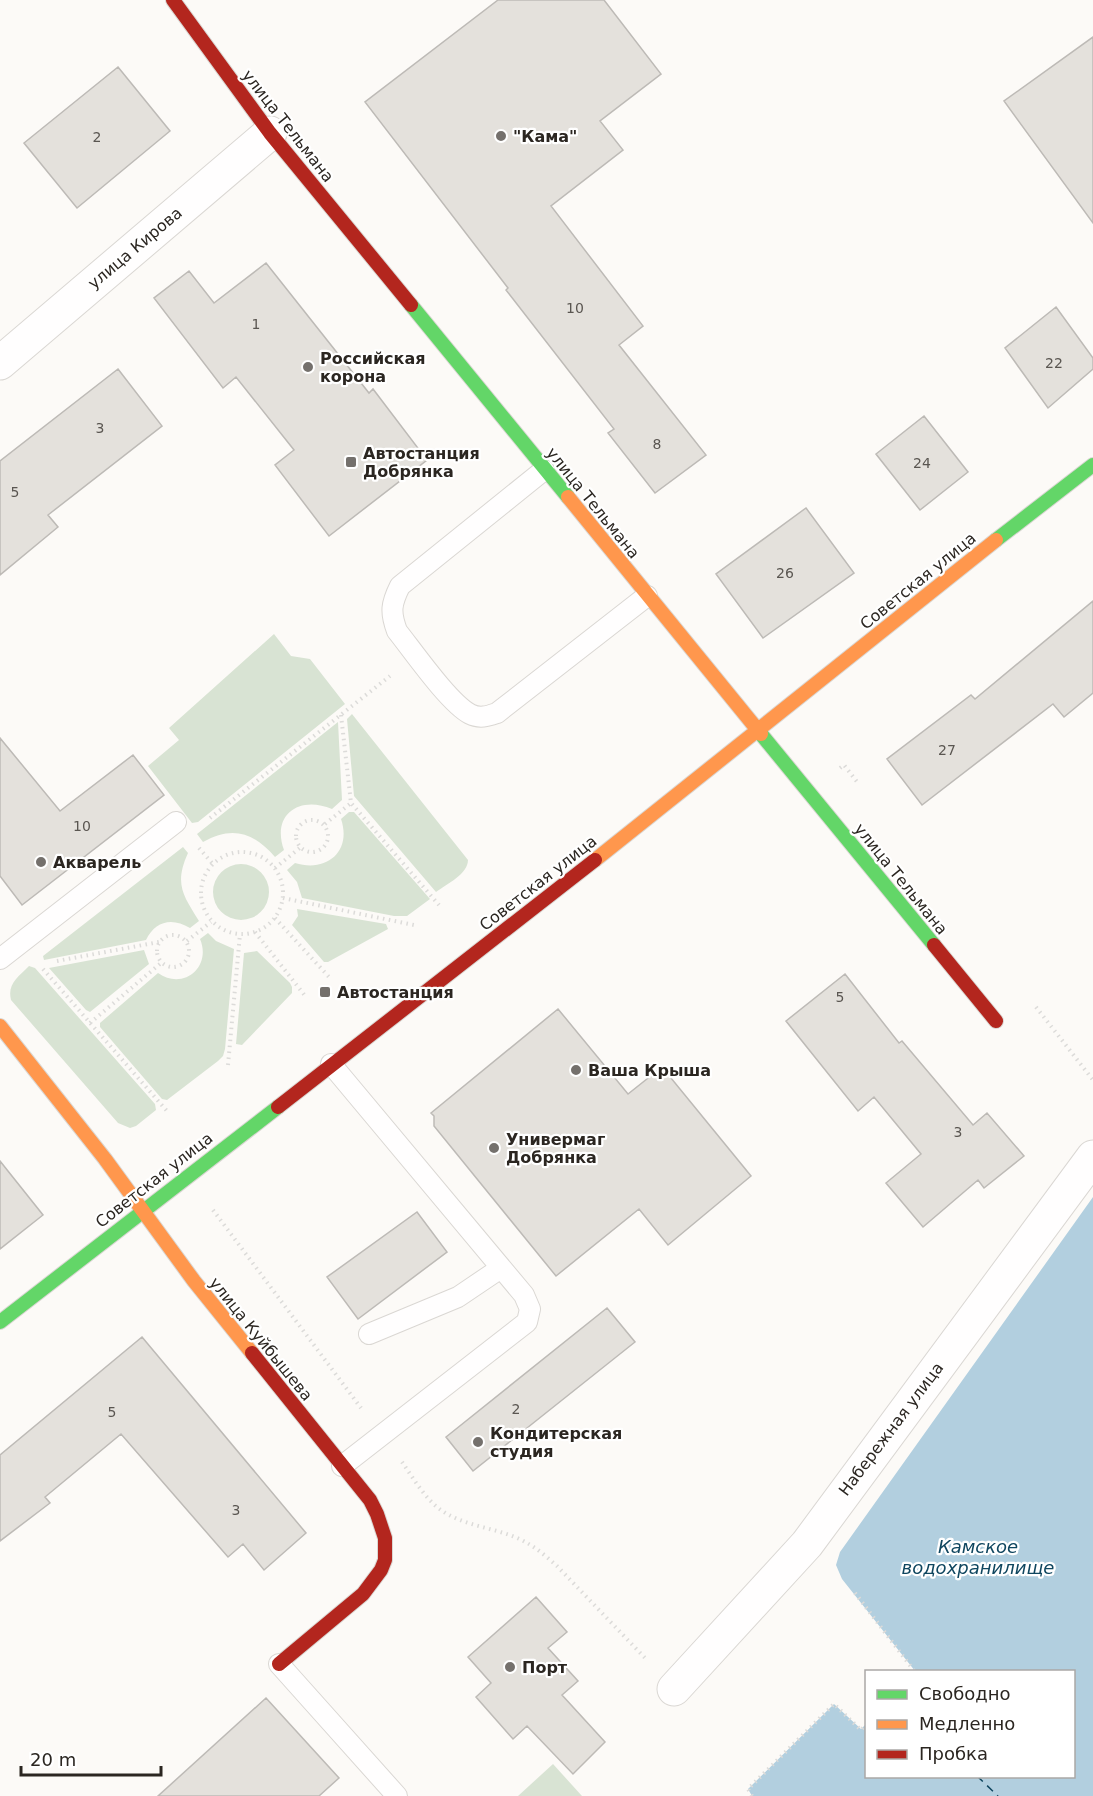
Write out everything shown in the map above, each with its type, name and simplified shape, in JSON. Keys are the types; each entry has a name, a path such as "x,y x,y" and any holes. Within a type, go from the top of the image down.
{"street":[{"name":"улица Тельмана","path":"173,0 270,133 996,1021"},
{"name":"улица Кирова","path":"0,363 270,133"},
{"name":"Советская улица","path":"0,1322 563,886 1033,510 1093,465"},
{"name":"улица Куйбышева","path":"0,1026 105,1159 194,1281 370,1500 381,1521 388,1552 384,1566 375,1582 279,1664"},
{"name":"Набережная улица","path":"674,1689 807,1544 1093,1157"}],"lane":[{"path":"544,470 400,585 392,602 392,618 397,631 416,655 458,706 472,715 485,717 497,713 647,596"},
{"path":"0,959 177,822"},
{"path":"331,1064 524,1295 530,1309 527,1322 342,1466"},
{"path":"369,1334 458,1296 501,1268"},
{"path":"279,1664 397,1796"}],"path":[{"path":"206,821 416,655"},
{"path":"341,714 351,803 439,906"},
{"path":"325,824 351,803"},
{"path":"313,819 325,824 329,836 325,846 321,850 311,852 301,848 296,837 298,826 313,819"},
{"path":"275,868 301,848"},
{"path":"241,851 262,856 275,868 282,884 283,898 281,908 266,927 255,932 232,934 211,922 201,903 200,892 202,882 212,863 221,856 241,851"},
{"path":"283,898 414,925"},
{"path":"275,918 329,977"},
{"path":"187,941 211,922"},
{"path":"255,932 306,997"},
{"path":"39,964 159,942 173,934 187,941 190,951 186,962 172,968 161,963 157,953 159,942"},
{"path":"228,1065 240,934"},
{"path":"21,943 167,1111"},
{"path":"90,1023 161,963"},
{"path":"212,1209 432,1503 455,1518 526,1542 542,1553 674,1689"},
{"path":"855,1593 914,1670"},
{"path":"752,1796 748,1789 834,1704 861,1730 865,1726"}],"green space":[{"path":"274,634 291,656 310,659 345,704 198,822 192,823 148,766 179,740 169,728"},
{"path":"352,714 468,860 461,874 436,892 354,796 347,719"},
{"path":"338,722 342,800 332,809 309,804 291,811 282,826 281,837 284,850 275,857 259,842 242,834 224,834 203,842 197,834"},
{"path":"349,812 354,812 430,899 407,916 394,916 302,898 297,882 287,870 295,863 317,865 334,857 343,841 341,819"},
{"path":"183,847 188,853 182,873 182,889 199,921 190,928 177,923 165,923 154,929 146,940 44,960 43,956"},
{"path":"235,864 247,864 257,868 265,876 269,892 265,908 257,916 247,920 235,920 225,916 217,908 213,898 213,886 217,876 225,868"},
{"path":"297,909 386,924 388,929 328,962 324,962 292,925 298,916"},
{"path":"208,933 216,941 234,949 225,1049 218,1061 167,1100 162,1099 100,1027 100,1023 158,973 167,978 177,979 185,978 193,973 199,967 202,959 203,949 200,939"},
{"path":"144,950 149,964 90,1012 49,968"},
{"path":"257,951 290,983 292,993 242,1045 236,1044 244,953"},
{"path":"29,966 35,968 155,1104 156,1110 136,1126 130,1128 118,1123 11,1000 12,985"},
{"path":"553,1764 582,1796 518,1796"}],"water":[{"name":"Камское водохранилище","path":"1093,1197 1093,1796 752,1796 748,1789 834,1704 861,1729 865,1725 865,1778 1075,1778 1075,1670 914,1670 842,1579 836,1565 840,1552"}],"building":[{"name":"\"Кама\"","path":"498,0 604,0 661,74 600,121 623,150 551,206 643,326 619,345 706,455 655,493 608,433 614,429 365,102"},
{"path":"1093,37 1093,223 1004,101"},
{"path":"118,67 170,131 77,208 24,143"},
{"path":"266,263 369,393 373,389 427,460 329,536 275,465 294,450 236,377 223,388 154,298 189,271 214,303"},
{"path":"1056,307 1093,358 1093,369 1048,408 1005,348"},
{"path":"118,369 162,426 48,515 58,527 0,575 0,461"},
{"path":"924,416 968,472 920,510 876,454"},
{"path":"806,508 854,573 763,638 716,574"},
{"path":"1093,601 1093,693 1064,717 1053,704 922,805 887,759 971,695 975,699"},
{"path":"0,738 60,811 133,755 164,795 22,905 0,876"},
{"path":"845,974 899,1043 902,1041 973,1125 987,1113 1024,1156 984,1188 978,1180 923,1227 886,1183 921,1154 874,1097 858,1111 786,1021"},
{"path":"558,1009 628,1094 662,1067 751,1176 668,1245 639,1209 556,1276 434,1126 434,1116 431,1113"},
{"path":"0,1161 43,1215 0,1249"},
{"path":"417,1212 447,1252 358,1319 327,1277"},
{"path":"607,1308 635,1342 473,1471 446,1437"},
{"path":"142,1337 306,1533 264,1570 243,1544 228,1557 121,1434 45,1497 50,1503 0,1541 0,1455"},
{"path":"536,1597 567,1632 548,1648 578,1681 562,1695 605,1742 573,1774 527,1726 513,1739 476,1697 491,1683 468,1657"},
{"path":"266,1698 339,1778 319,1796 158,1796"}],"ferry route":[{"path":"979,1778 998,1796"}],"traffic: fast":[{"path":"411,305 568,497"},
{"path":"996,540 1093,465"},
{"path":"761,734 934,945"},
{"path":"0,1322 278,1107"}],"traffic: slow":[{"path":"568,497 761,734"},
{"path":"595,860 996,540"},
{"path":"0,1026 105,1159 194,1281 252,1353"}],"traffic: jam":[{"path":"173,0 270,133 411,305"},
{"path":"278,1107 595,860"},
{"path":"934,945 996,1021"},
{"path":"252,1353 370,1500 385,1538 385,1560 381,1570 363,1594 279,1664"}],"place":[{"name":"\"Кама\"","path":"501,136"},
{"name":"Российская корона","path":"308,367"},
{"name":"Автостанция Добрянка","path":"351,462"},
{"name":"Акварель","path":"41,862"},
{"name":"Автостанция","path":"325,992"},
{"name":"Ваша Крыша","path":"576,1070"},
{"name":"Универмаг Добрянка","path":"494,1148"},
{"name":"Кондитерская студия","path":"478,1442"},
{"name":"Порт","path":"510,1667"}]}
